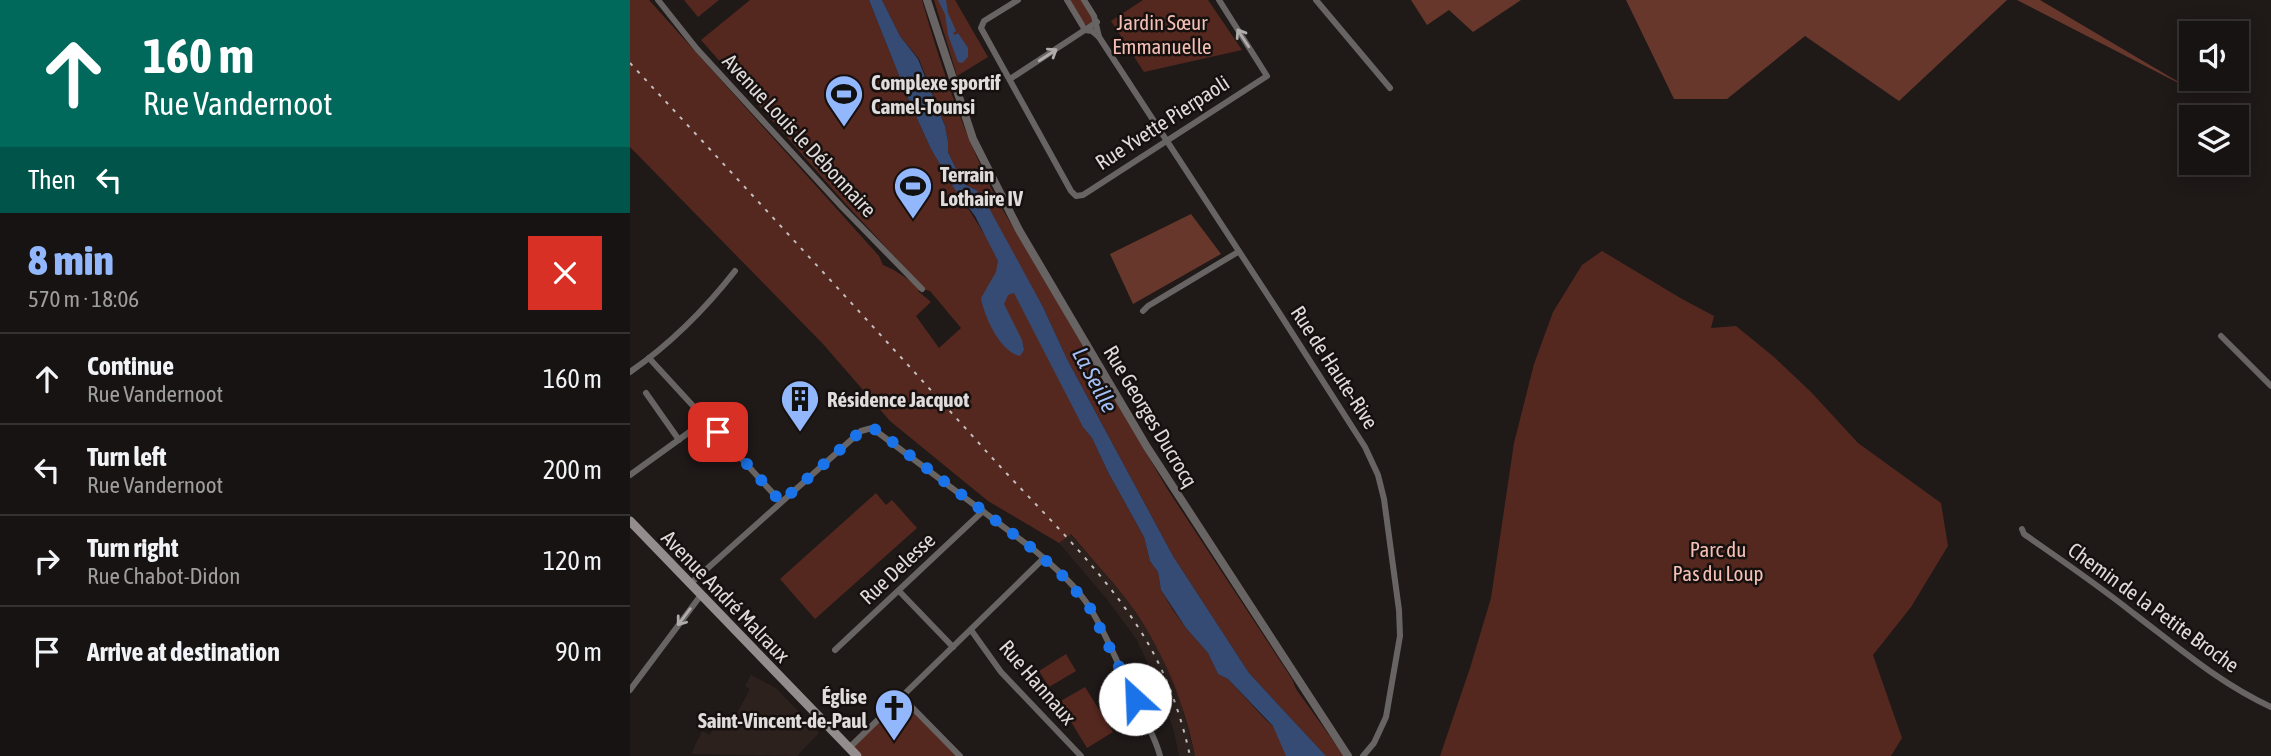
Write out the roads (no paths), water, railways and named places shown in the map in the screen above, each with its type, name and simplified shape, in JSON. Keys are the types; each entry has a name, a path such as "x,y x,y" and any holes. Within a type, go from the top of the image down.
{"main road":[{"name":"Avenue André Malraux","path":"630,521 857,756"}],"street":[{"name":"Avenue Louis le Débonnaire","path":"658,0 697,49 842,207 922,289"},
{"name":"Rue Georges Ducrocq","path":"927,0 973,139 1019,230 1152,455 1348,756"},
{"path":"1018,0 981,25 1010,79 1097,22"},
{"name":"Rue de Haute-Rive","path":"1066,0 1085,30 1092,31 1098,37 1238,252 1364,447 1382,486 1399,610 1400,636 1386,717 1374,743 1363,756"},
{"name":"Rue de Haute-Rive","path":"1084,0 1097,22 1098,37"},
{"name":"Rue Yvette Pierpaoli","path":"1010,79 1071,191 1076,196 1083,194 1267,76 1219,0"},
{"path":"1316,0 1390,88"},
{"path":"1143,311 1238,252"},
{"path":"630,372 649,358 717,295 735,271"},
{"path":"2221,336 2271,386"},
{"path":"649,358 781,502"},
{"path":"646,393 679,440"},
{"path":"630,475 706,420"},
{"path":"690,584 861,431 872,428 1044,558 1076,590 1089,606 1153,736 1160,756"},
{"name":"Rue Delesse","path":"835,650 983,511"},
{"name":"Chemin de la Petite Broche","path":"2022,529 2024,534 2116,599 2202,667 2253,699 2271,707"},
{"path":"849,748 1044,558"},
{"path":"899,591 953,647"},
{"path":"630,690 701,595"},
{"name":"Rue Hannaux","path":"971,630 1001,672 1081,756"},
{"path":"902,696 960,756"}],"water":[{"path":"869,0 882,0 900,36 918,59 945,126 948,152 958,173 966,185 983,197 1173,556 1249,673 1326,756 1286,756 1273,726 1228,679 1218,674 1208,653 1186,628 1161,590 1158,572 1150,561 1144,537 1092,438 1083,427 1014,293 1008,295 1004,304 1022,340 1024,350 1020,356 1006,348 994,332 981,298 996,272 998,261 975,216 954,188 931,149"},
{"path":"938,0 946,0 956,31 953,33 958,33 968,48 968,57 962,63 958,62 948,35 945,14"}],"railway":[{"path":"630,63 1060,530 1119,599 1162,671 1176,705 1190,756"}],"place":[{"name":"Complexe sportif Camel-Tounsi","path":"844,128"},
{"name":"Terrain Lothaire IV","path":"913,220"},
{"name":"Résidence Jacquot","path":"800,433"},
{"name":"Église Saint-Vincent-de-Paul","path":"894,742"}],"park label":[{"name":"Jardin Sœur Emmanuelle","path":"1162,34"},
{"name":"Parc du Pas du Loup","path":"1718,561"}],"water label":[{"name":"La Seille","path":"1095,380"}]}
